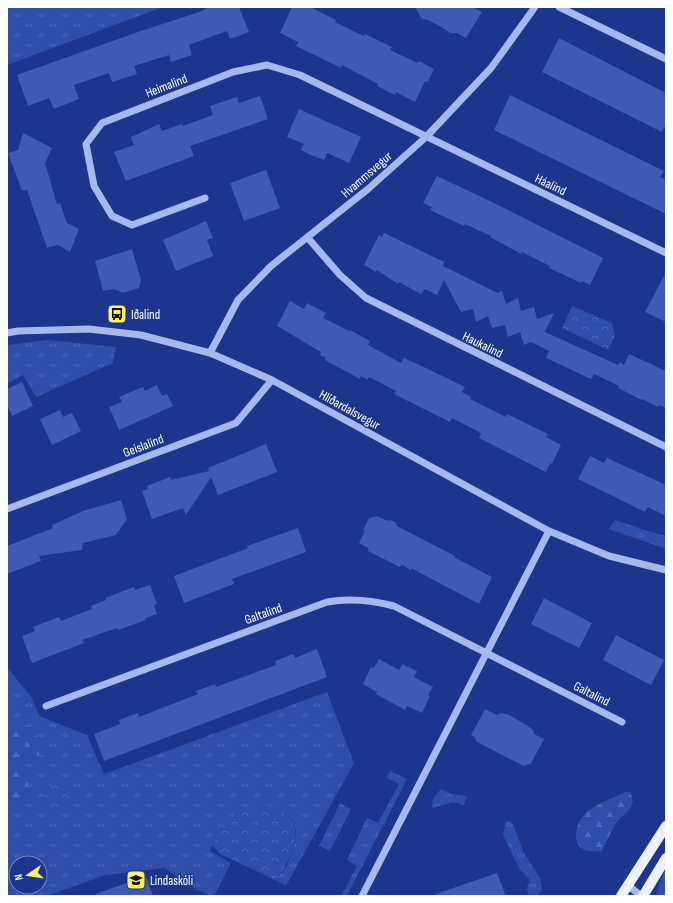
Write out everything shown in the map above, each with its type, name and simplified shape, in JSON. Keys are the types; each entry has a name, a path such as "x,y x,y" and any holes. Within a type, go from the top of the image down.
{"main road":[{"path":"621,896 666,826"},
{"path":"642,896 666,858"}],"street":[{"name":"Hvammsvegur","path":"210,353 238,300 271,266 368,189 426,137 491,68 535,7"},
{"path":"559,7 666,58"},
{"name":"Heimalind","path":"205,198 132,225 112,216 94,186 86,144 102,123 233,72 268,65 300,75 426,137"},
{"name":"Háalind","path":"426,137 666,253"},
{"name":"Haukalind","path":"308,238 340,275 366,298 666,447"},
{"name":"Hlíðardalsvegur","path":"7,333 18,331 89,329 141,335 210,353 272,380 549,531 609,556 666,570"},
{"name":"Geislalind","path":"7,509 236,423 272,380"},
{"path":"362,896 549,531"},
{"name":"Galtalind","path":"46,706 327,602 354,599 394,606 622,722"},
{"path":"628,885 642,896"}],"green space":[{"path":"7,7 163,7 7,65"},
{"path":"572,306 612,323 615,336 608,350 562,328"},
{"path":"47,340 116,347 113,363 36,397 23,375 7,384 7,345"},
{"path":"615,520 666,536 666,549 609,529"},
{"path":"7,667 32,698 39,716 87,735 104,774 327,692 354,763 286,886 275,880 287,866 294,844 296,833 295,824 289,817 212,845 210,851 231,863 214,896 187,885 165,868 105,875 47,896 7,896"},
{"path":"27,726 40,740 47,754 34,754 25,746 18,749 20,761 17,768 32,787 9,807 7,807 7,730"},
{"path":"390,771 407,779 347,896 341,896 357,866 347,860 367,818 378,823 399,784 387,778"},
{"path":"56,780 64,782 71,788 74,800 56,810 46,805 45,801 47,793"},
{"path":"441,789 451,794 467,796 464,805 453,802 432,808 433,798"},
{"path":"625,792 630,792 633,801 631,807 615,825 601,852 582,849 577,843 576,834 581,818 584,814"},
{"path":"340,803 351,809 330,851 319,846"},
{"path":"267,806 283,813 292,821 295,827 295,841 289,859 275,880 220,854 212,845 234,815 250,808"},
{"path":"506,821 512,822 524,853 540,878 542,889 538,896 528,896 527,888 530,880 519,868 503,835"},
{"path":"666,869 666,896 657,896 660,882"}],"building":[{"path":"209,7 239,7 249,32 230,39 227,31 189,45 192,55 171,62 169,55 134,66 137,74 112,82 109,73 74,85 79,99 54,109 49,98 28,106 17,75 199,12"},
{"path":"292,7 310,7 336,20 335,22 349,29 364,36 365,34 392,47 390,50 417,63 419,61 434,69 428,82 425,81 415,102 396,92 395,95 377,86 378,84 342,65 341,68 296,46 298,42 280,33"},
{"path":"415,7 472,7 482,12 466,38 457,33 451,33 428,20 422,19"},
{"path":"559,38 666,93 666,124 662,132 542,72"},
{"path":"510,95 664,171 660,177 666,180 666,214 494,130"},
{"path":"260,96 268,119 190,146 194,156 126,181 114,152 134,145 131,137 159,124 162,131 182,124 183,126 213,115 210,106 237,97 239,103"},
{"path":"299,109 361,137 349,163 327,153 324,160 311,155 301,150 304,144 287,137"},
{"path":"23,133 52,148 45,163 57,204 60,203 67,223 79,229 70,252 58,245 47,248 27,190 22,191 8,153 18,150"},
{"path":"266,170 280,208 244,221 230,183"},
{"path":"437,176 603,258 590,285 582,281 581,283 549,268 550,266 522,252 521,254 490,237 491,236 465,224 464,226 430,210 432,207 423,203"},
{"path":"206,221 213,238 207,240 213,256 176,271 163,240"},
{"path":"384,233 444,262 443,266 481,285 498,293 502,291 506,304 518,298 521,311 534,307 537,319 554,313 545,332 618,365 620,362 624,365 629,354 666,371 666,408 659,405 658,407 642,400 618,388 619,386 594,374 591,379 546,358 549,351 531,342 524,345 520,332 508,337 505,325 492,328 488,316 476,322 473,309 461,312 444,280 437,295 425,289 421,294 399,282 398,284 377,270 376,272 364,265 379,235 382,237"},
{"path":"132,249 141,280 139,288 123,293 114,289 103,291 95,261"},
{"path":"666,272 666,322 645,312"},
{"path":"290,301 304,309 307,303 326,313 323,318 370,341 368,345 401,363 404,358 426,368 465,387 462,392 471,397 470,399 506,417 507,414 548,434 546,437 561,445 552,464 550,463 546,472 479,438 481,433 452,418 450,422 394,394 396,391 369,377 368,380 361,376 360,379 325,360 326,358 320,355 321,352 277,326"},
{"path":"22,382 33,406 12,416 7,405 7,389"},
{"path":"157,385 162,396 167,394 173,406 119,430 109,407 122,402 119,397 143,387 145,391"},
{"path":"60,410 63,417 72,413 81,431 52,445 40,419"},
{"path":"266,444 277,472 218,495 211,477 186,515 183,508 152,519 142,491 148,489 147,486 170,477 171,480 209,471 208,468"},
{"path":"590,456 604,463 607,458 666,485 666,516 648,507 645,512 578,479"},
{"path":"121,500 127,519 116,535 83,543 82,550 39,556 41,561 7,574 7,546 53,528 52,525 83,511"},
{"path":"377,516 396,523 397,526 492,577 479,604 411,568 411,570 402,565 400,567 368,551 368,548 359,543 369,518"},
{"path":"298,528 306,552 232,579 234,584 184,603 174,576 248,548 247,546"},
{"path":"150,585 157,604 154,605 157,614 145,618 146,620 118,630 117,628 82,640 84,643 32,663 22,636 35,631 33,627 59,617 61,621 92,609 91,606 106,600 105,598 134,587 135,590"},
{"path":"544,598 592,623 579,648 531,624"},
{"path":"616,635 664,660 651,685 603,660"},
{"path":"317,649 327,677 104,761 94,734 120,724 119,720 138,713 139,717 198,694 196,691 215,684 216,687 276,665 275,661 293,654 295,658"},
{"path":"379,659 399,670 402,664 417,671 414,677 433,687 428,695 430,696 422,713 407,706 405,710 376,694 377,692 363,684 371,667 374,668"},
{"path":"485,709 497,715 501,713 509,715 528,726 533,730 534,734 544,739 530,765 528,764 524,766 498,753 476,741 475,737 471,735"},
{"path":"497,873 506,896 437,896 436,894"},
{"path":"146,876 153,896 96,896 96,894"}],"place":[{"name":"Iðalind","path":"117,314"},
{"name":"Lindaskóli","path":"136,880"}]}
